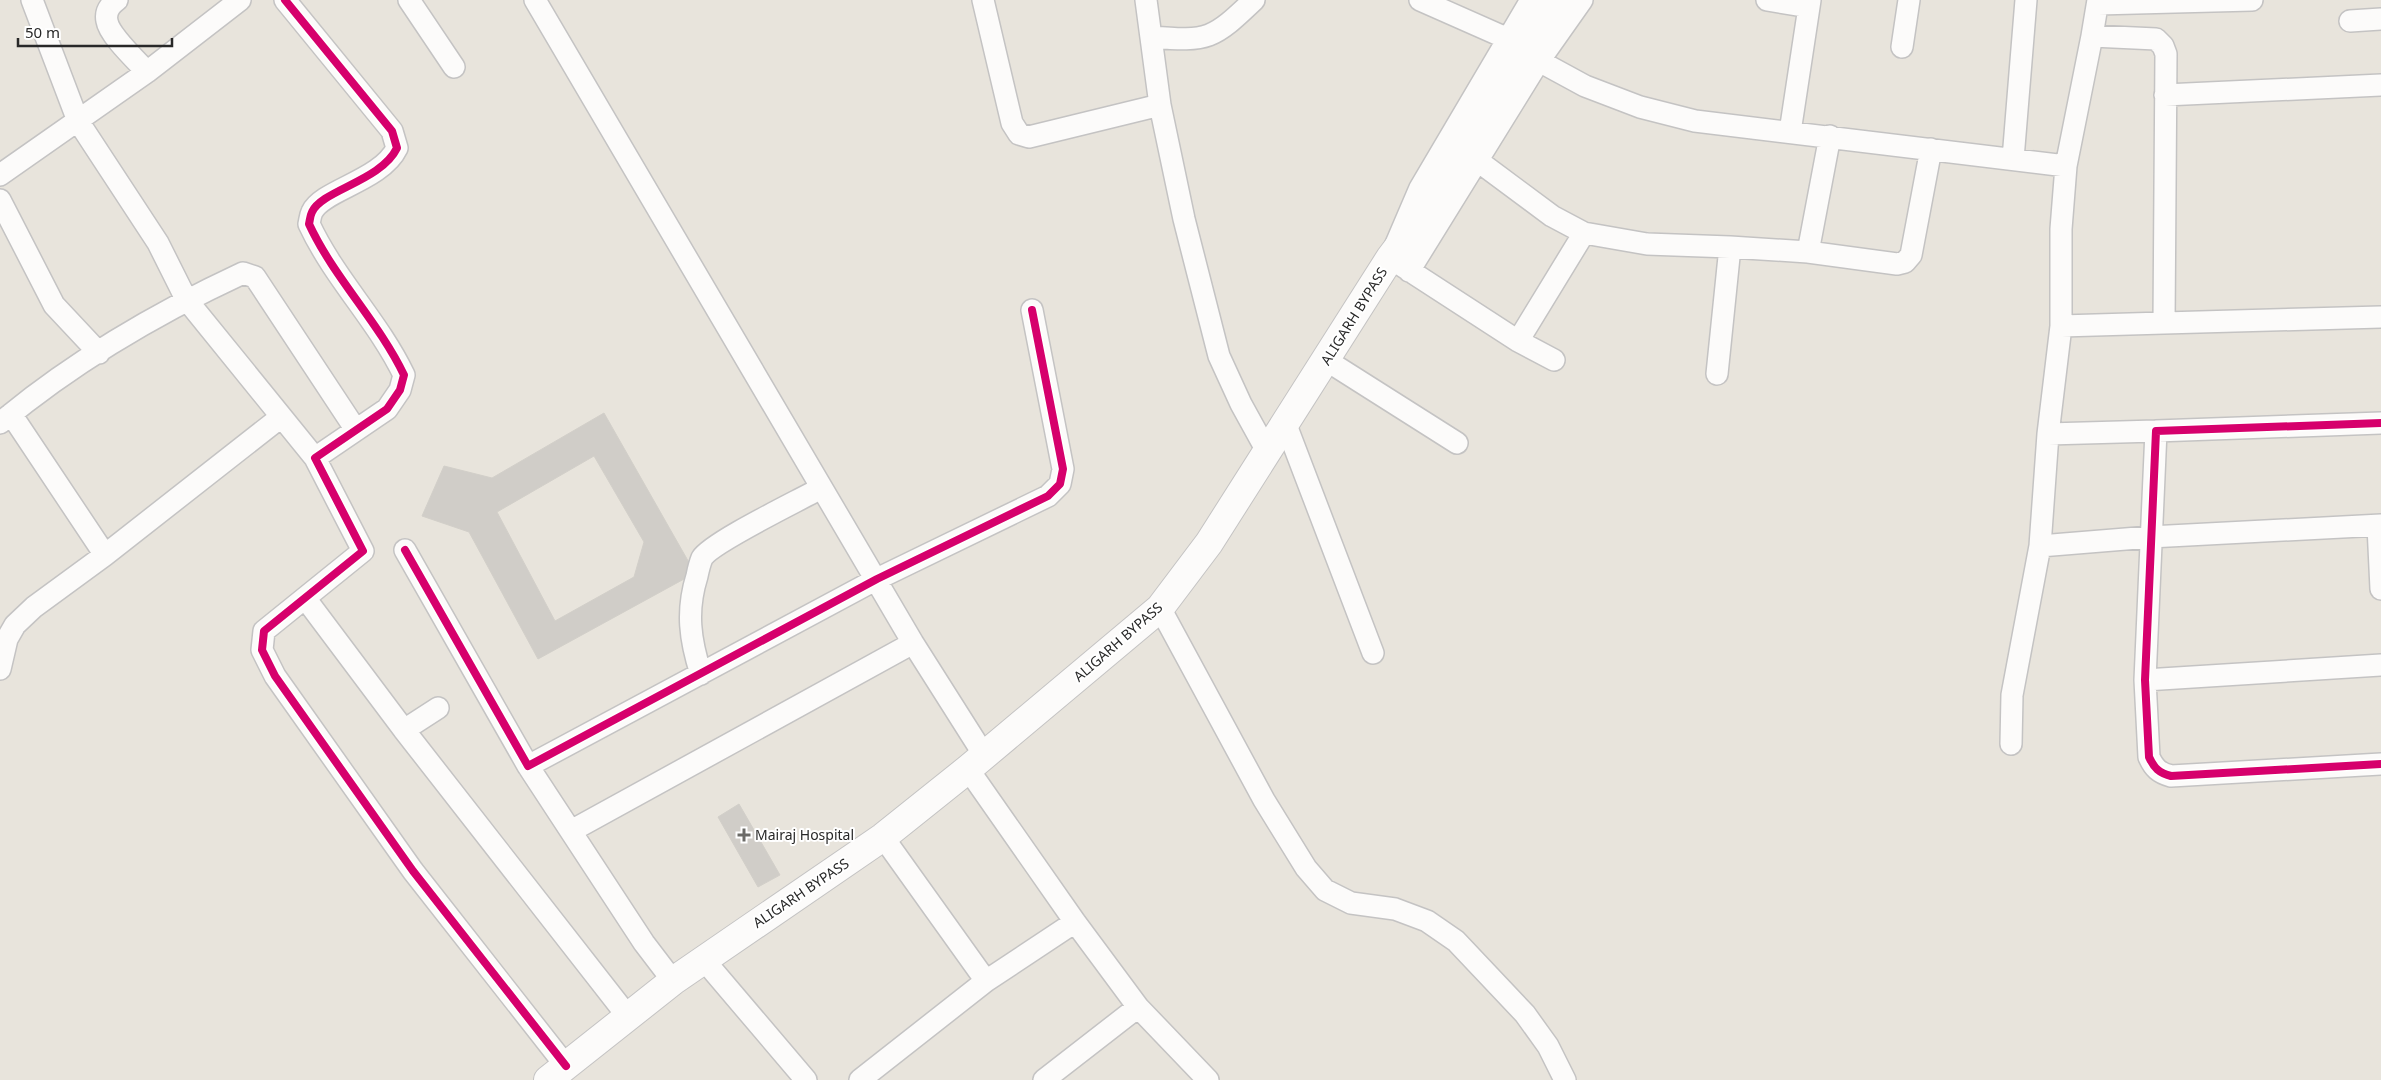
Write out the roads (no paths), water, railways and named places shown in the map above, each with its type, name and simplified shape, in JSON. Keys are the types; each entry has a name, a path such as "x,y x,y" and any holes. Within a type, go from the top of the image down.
{"main road":[{"name":"ALIGARH BYPASS","path":"557,1073 674,981 883,837 1160,608 1209,543 1326,360 1400,265 1556,0"}],"street":[{"path":"32,0 78,121 158,243 186,299 315,458 363,552 264,631 262,650 275,676 557,1073"},
{"path":"116,0 107,11 107,22 147,72"},
{"path":"0,175 147,72 240,0"},
{"path":"284,0 392,131 397,148 392,158 362,180 329,197 312,211 309,224 337,271 394,353 404,375 400,390 387,409 315,458"},
{"path":"409,0 454,67"},
{"path":"534,0 821,488 877,579 976,762 1075,922 1138,1007 1208,1080"},
{"path":"983,0 1012,124 1019,134 1029,137 1160,105"},
{"path":"1146,0 1160,105 1186,228 1219,356 1240,404 1268,453"},
{"path":"1152,37 1188,40 1207,37 1226,27 1254,0"},
{"path":"1420,0 1506,38"},
{"path":"1400,265 1420,188 1506,38 1531,0"},
{"path":"1400,265 1478,161 1539,61 1582,0"},
{"path":"1767,0 1810,4 1790,132"},
{"path":"1902,47 1909,0"},
{"path":"2013,159 2026,0"},
{"path":"2011,744 2012,695 2040,546 2048,434 2061,326 2061,229 2066,166 2098,2 2252,0"},
{"path":"2350,20 2381,19"},
{"path":"2092,36 2156,40 2166,54 2164,323"},
{"path":"1539,61 1585,86 1640,107 1695,121 2066,166"},
{"path":"2165,95 2381,85"},
{"path":"1808,252 1830,136"},
{"path":"1478,161 1552,216 1584,233 1647,244 1808,252 1897,264 1905,262 1911,255 1931,149"},
{"path":"0,200 54,305 99,353"},
{"path":"1518,341 1584,233"},
{"path":"1717,374 1730,248"},
{"path":"1400,265 1518,341 1554,360"},
{"path":"105,555 5,419 48,385 186,299 243,273 254,277 356,430"},
{"path":"528,766 877,579 1048,496 1060,484 1063,469 1032,310"},
{"path":"2061,326 2381,317"},
{"path":"1326,360 1458,443"},
{"path":"0,669 7,639 15,625 34,606 105,555 281,417"},
{"path":"2048,434 2381,423"},
{"path":"1286,425 1373,654"},
{"path":"2156,431 2150,537 2146,680 2149,757 2153,766 2160,773 2170,776 2381,764"},
{"path":"701,674 693,650 688,615 692,591 703,557 722,542 821,488"},
{"path":"2040,546 2150,537 2380,526 2381,589"},
{"path":"405,550 528,766 644,944 674,981"},
{"path":"305,598 404,730 629,1018"},
{"path":"1160,608 1215,705 1264,800 1306,868 1325,890 1351,903 1394,909 1427,921 1456,942 1525,1014 1548,1046 1565,1080"},
{"path":"571,831 913,643"},
{"path":"2146,680 2381,665"},
{"path":"404,730 438,708"},
{"path":"883,837 986,981"},
{"path":"869,1077 986,981 1075,922"},
{"path":"704,960 806,1080"},
{"path":"1044,1080 1138,1007"}],"place":[{"name":"Mairaj Hospital","path":"744,835"}]}
